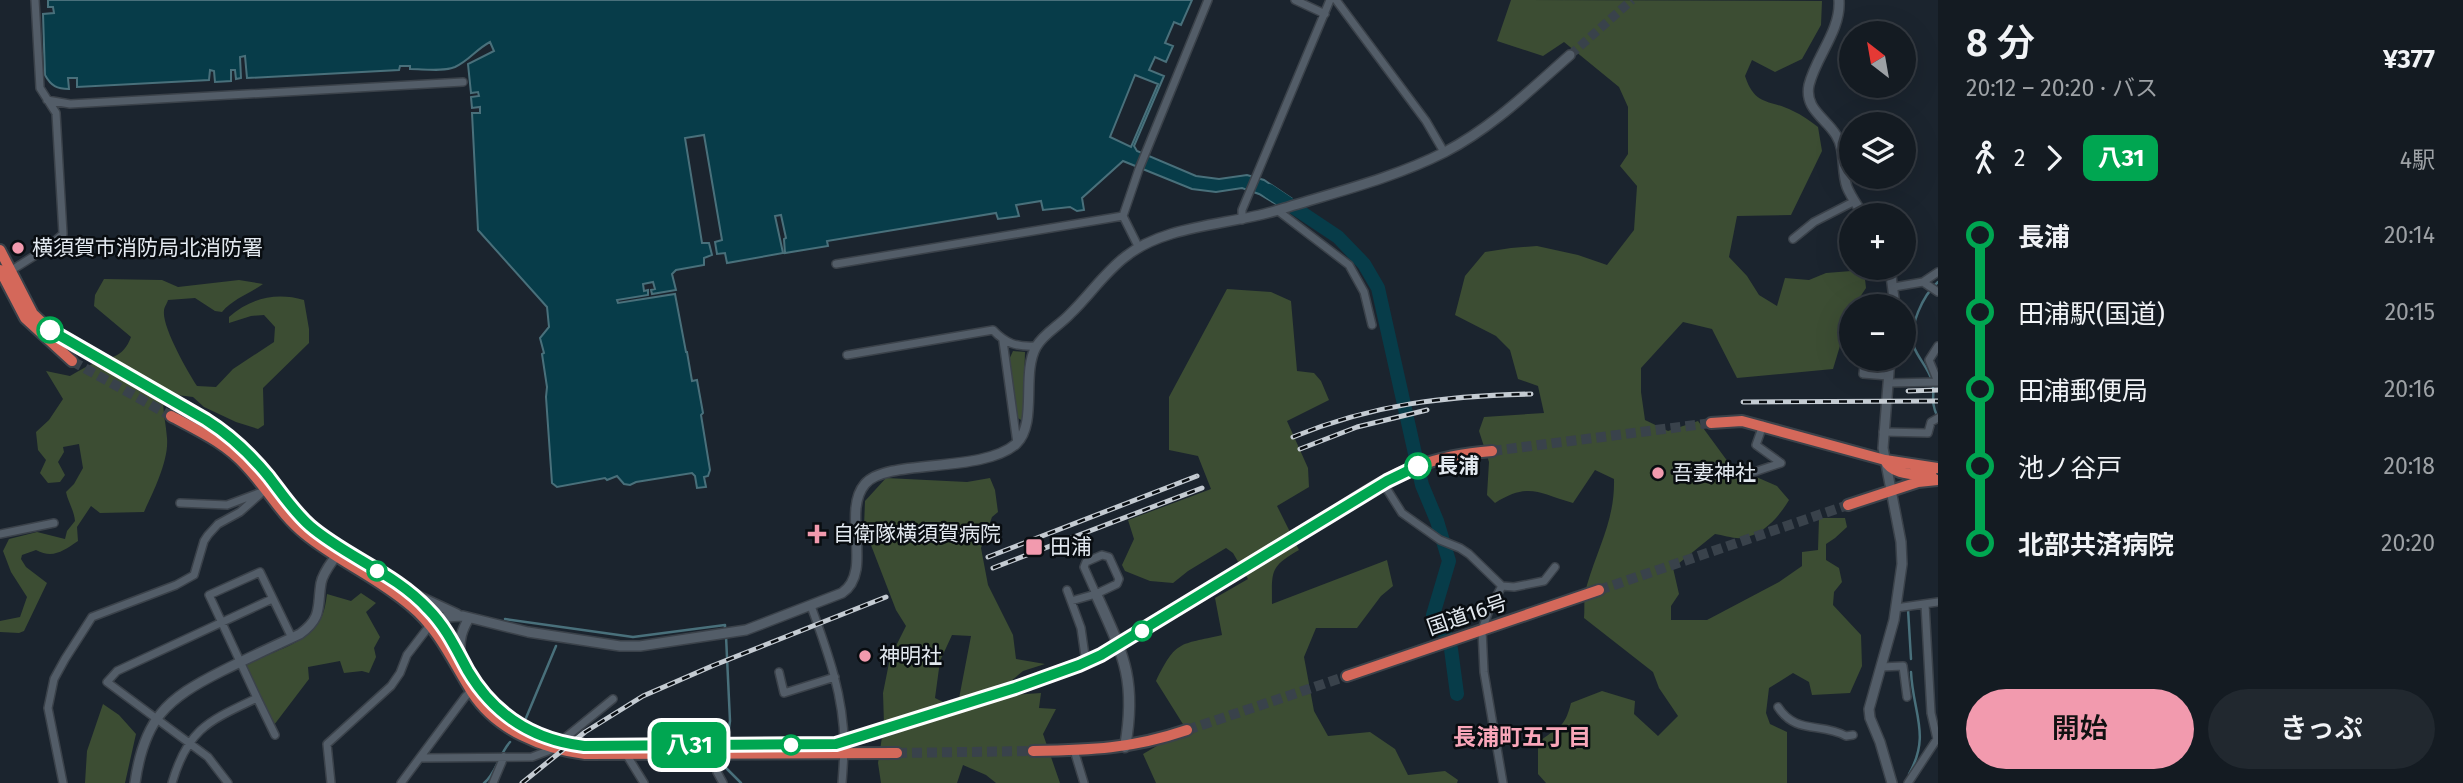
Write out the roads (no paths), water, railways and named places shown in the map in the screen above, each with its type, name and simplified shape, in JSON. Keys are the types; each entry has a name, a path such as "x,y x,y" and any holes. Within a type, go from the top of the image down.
{"highway":[{"path":"0,250 5,272 25,318 72,361"},
{"path":"5,272 43,325 93,357"},
{"path":"168,398 206,420 246,452 266,488"},
{"path":"171,416 235,454 303,533 405,589 419,600 486,710 514,732 585,754 827,745 897,752"},
{"path":"199,431 206,420"},
{"path":"1711,423 1742,421 1763,425 1885,460 1938,468"},
{"path":"1300,534 1383,483 1418,466 1459,454 1492,450"},
{"path":"1885,460 1888,467 1894,471 1938,479"},
{"path":"1848,505 1918,482 1938,479"},
{"path":"339,552 433,622 460,654 474,688"},
{"path":"1015,688 1086,663 1215,587"},
{"name":"国道16号","path":"1347,676 1599,590"},
{"path":"844,748 895,727"},
{"path":"1033,751 1125,747 1186,730"},
{"path":"557,745 721,750"}],"main road":[{"path":"1096,594 1118,645 1130,683 1125,747"}],"street":[{"path":"5,272 47,248 63,234 56,113 40,88 35,0"},
{"path":"1139,248 1123,216 1139,169 1208,0"},
{"path":"1295,0 1325,14"},
{"path":"1242,220 1242,210 1330,0"},
{"path":"1336,0 1426,121 1444,152"},
{"path":"1793,239 1814,222 1855,201 1847,186 1840,142 1836,133 1813,108 1809,92 1812,77 1840,12 1839,0"},
{"path":"405,589 466,617 528,632 620,646 640,646 746,629 842,593 853,583 856,575 857,506 859,496 870,479 880,474 994,457 1017,443 1024,430 1030,363 1036,346 1070,315 1125,257 1166,235 1242,220 1279,209 1395,174 1444,152 1510,109 1570,55"},
{"path":"47,100 70,104 463,82"},
{"path":"1279,209 1349,265 1364,292 1372,325"},
{"path":"836,264 1123,216"},
{"path":"1894,287 1923,282 1938,272"},
{"path":"1893,280 1894,294"},
{"path":"1923,282 1938,292"},
{"path":"847,355 993,330 1003,341 1021,347 1036,346"},
{"path":"1003,341 1017,443"},
{"path":"1863,371 1863,374 1888,379 1938,382 1929,360 1938,346"},
{"path":"1889,371 1883,432 1885,460 1902,553 1896,608 1869,709 1892,783"},
{"path":"1883,432 1928,433 1931,422 1938,418"},
{"path":"1715,467 1748,474 1781,463 1756,445 1763,425"},
{"path":"1383,483 1402,513 1440,540 1469,554 1502,586 1514,587 1544,581 1555,567"},
{"path":"180,503 227,505 266,488"},
{"path":"63,783 48,708 54,680 92,617 176,585 194,575 208,535 218,524 240,512 266,488"},
{"path":"0,534 54,523"},
{"path":"135,783 140,753 156,718 189,687 292,638 310,626 319,610 323,576 339,552"},
{"path":"1071,601 1096,594 1117,584 1119,579 1109,557 1102,555 1086,562 1084,567 1096,594"},
{"path":"275,735 209,595 260,572 292,638"},
{"path":"1502,586 1482,630 1484,672 1503,783"},
{"path":"1067,590 1083,635 1086,663"},
{"path":"228,783 208,757 107,682 117,671 272,598"},
{"path":"1896,608 1937,601"},
{"path":"1908,783 1937,739 1931,713 1925,604"},
{"path":"811,606 835,677 844,748 842,783"},
{"path":"331,783 327,744 391,686 407,655 433,622 466,617"},
{"path":"460,654 459,643 466,617"},
{"path":"1881,667 1903,666 1907,697"},
{"path":"779,673 784,693 835,677"},
{"path":"401,783 474,688"},
{"path":"172,783 189,742 204,725 257,698"},
{"path":"421,758 532,757 557,745 613,699"},
{"path":"1778,707 1786,720 1811,729 1835,730 1846,736 1853,735"},
{"path":"721,750 717,772 723,783"},
{"path":"1074,750 1084,783"},
{"path":"626,754 644,783"},
{"path":"493,783 504,757"}],"water":[{"path":"48,0 1192,0 1181,25 1174,22 1165,43 1173,46 1166,62 1155,57 1149,70 1164,76 1134,146 1137,151 1196,176 1219,179 1247,175 1264,180 1291,198 1276,204 1242,188 1216,192 1192,189 1123,161 1082,198 1084,210 1077,211 1070,207 1043,210 1041,201 1016,205 1019,216 998,219 996,213 827,241 828,246 785,253 786,238 781,215 775,216 783,253 727,263 725,253 717,254 715,242 722,240 704,135 685,138 702,243 709,243 712,255 704,258 704,265 676,270 672,274 676,290 652,294 651,290 655,289 653,282 643,284 648,295 617,300 618,303 675,294 692,381 697,380 703,413 701,415 710,470 708,476 704,477 706,487 697,488 692,473 630,485 624,484 617,476 607,480 605,478 557,487 552,483 547,387 540,338 549,327 547,307 478,230 472,113 480,113 480,107 472,108 471,97 479,96 478,92 471,93 468,64 494,51 490,42 455,67 445,69 410,69 410,66 400,66 399,70 247,78 245,56 240,57 241,78 236,79 235,70 231,70 231,81 215,82 214,71 210,70 209,80 77,87 77,78 68,78 69,89 65,89 52,84 45,75 43,14 54,13 53,7 48,7","holes":["1135,75 1158,84 1131,147 1110,137"]}],"waterway":[{"path":"1269,191 1338,237 1364,264 1378,288 1422,485 1449,561 1433,615 1445,634"},
{"path":"1938,282 1918,312 1913,330 1914,347 1932,381 1938,418"},
{"path":"1910,608 1911,659"},
{"path":"505,619 633,637 725,625 725,630"},
{"path":"726,636 730,721 727,741"},
{"path":"526,718 556,646"},
{"path":"1451,649 1457,694"},
{"path":"1909,774 1919,748 1920,736 1911,672"},
{"path":"484,783 510,742"},
{"path":"725,758 724,766 741,783"}],"tunnel":[{"path":"1570,55 1632,0"},
{"path":"94,357 168,398"},
{"path":"72,361 171,416"},
{"path":"1492,451 1711,423"},
{"path":"1599,590 1848,505"},
{"path":"1215,587 1300,534"},
{"path":"1187,730 1347,676"},
{"path":"895,727 1015,688"},
{"path":"897,753 1033,751"}],"railway":[{"path":"1908,391 1938,390"},
{"path":"1293,437 1381,409 1439,400 1531,394"},
{"path":"1743,402 1938,401"},
{"path":"1300,449 1357,427 1427,410"},
{"path":"988,557 1197,476"},
{"path":"993,568 1202,488"},
{"path":"522,783 585,732 643,696 886,597"}],"place":[{"name":"横須賀市消防局北消防署","path":"18,248"},
{"name":"長浦","path":"1418,466"},
{"name":"吾妻神社","path":"1658,473"},
{"name":"自衛隊横須賀病院","path":"817,534"},
{"name":"田浦","path":"1034,547"},
{"name":"神明社","path":"865,656"}],"district":[{"name":"長浦町五丁目","path":"1522,737"}]}
